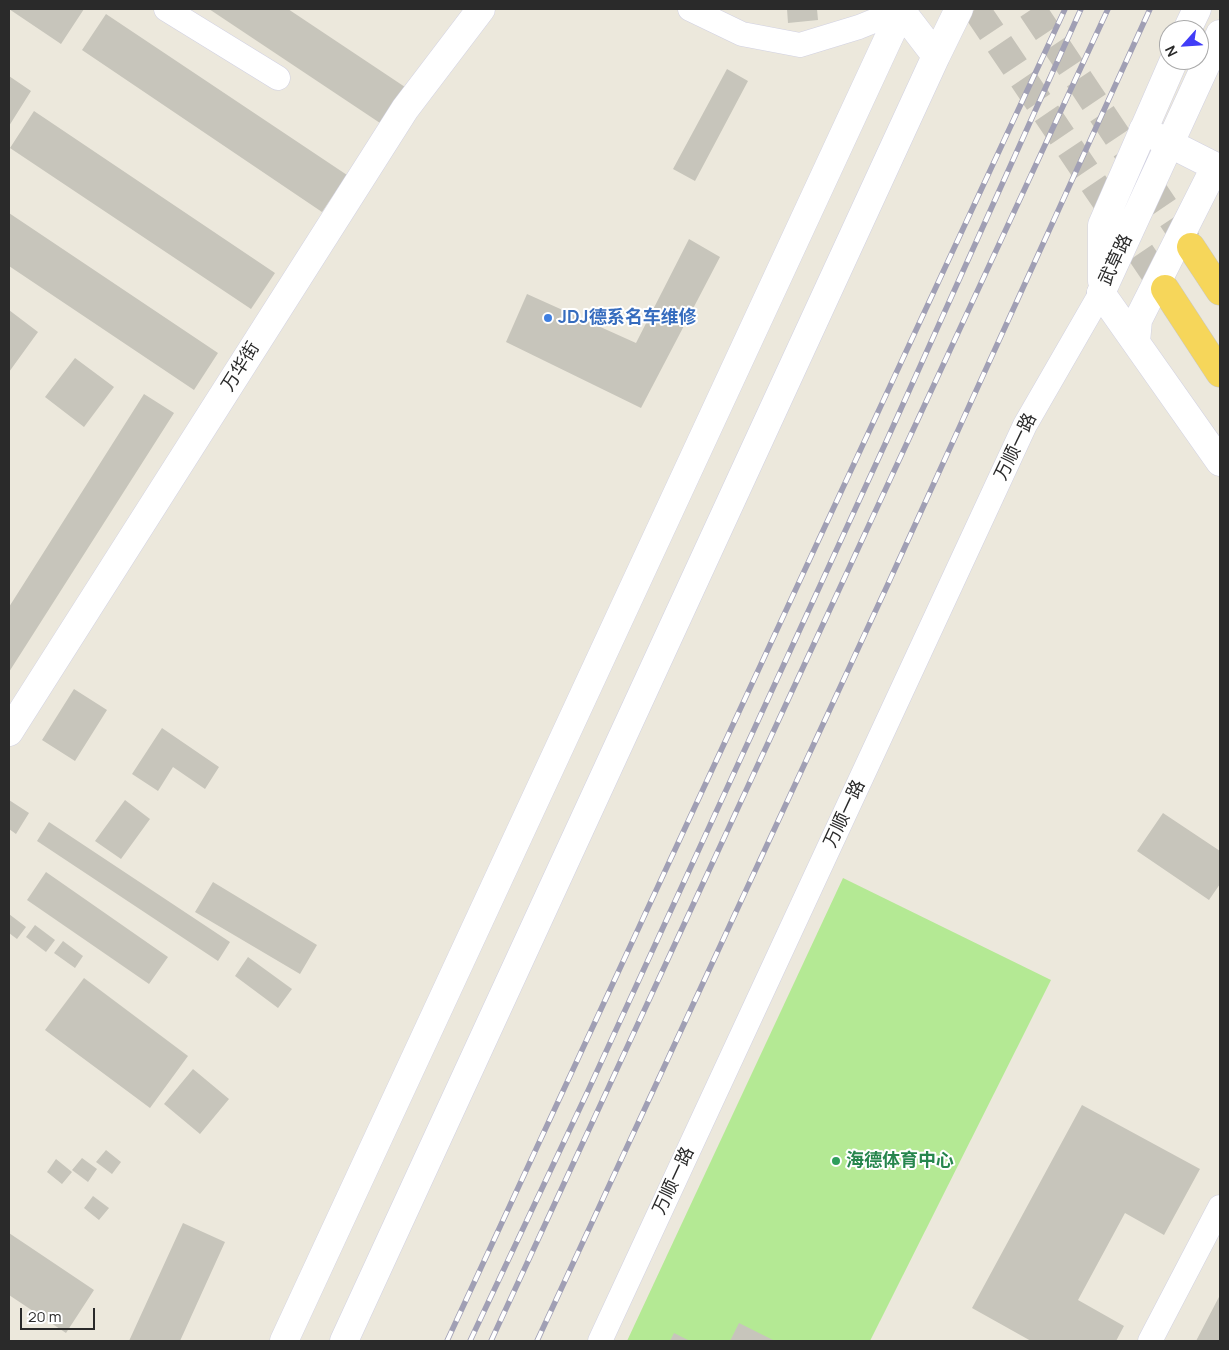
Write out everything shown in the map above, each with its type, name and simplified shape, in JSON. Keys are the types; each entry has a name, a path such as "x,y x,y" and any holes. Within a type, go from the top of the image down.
{"highway":[{"path":"1190,247 1220,291"},
{"path":"1165,289 1220,373"}],"street":[{"path":"166,9 278,78"},
{"name":"万华街","path":"9,732 405,109 481,9"},
{"path":"690,9 742,34 800,45 859,27 901,9"},
{"path":"901,9 936,56"},
{"path":"284,1341 901,9"},
{"path":"344,1341 959,9"},
{"name":"武草路","path":"1101,293 1220,34"},
{"name":"武草路","path":"1101,293 1102,225 1170,70"},
{"path":"1136,342 1138,320 1210,177 1220,171 1143,130"},
{"path":"1101,293 1220,462"},
{"name":"万顺一路","path":"600,1341 1025,426 1101,293"},
{"path":"1150,1341 1220,1206"}],"green space":[{"name":"海德体育中心","path":"843,878 1051,980 870,1341 627,1341"}],"building":[{"path":"9,9 84,9 61,44"},
{"path":"209,9 288,9 414,93 389,129"},
{"path":"787,9 817,9 818,20 788,23"},
{"path":"106,14 347,175 322,212 82,50"},
{"path":"727,69 748,81 695,181 673,169"},
{"path":"9,76 31,91 9,126"},
{"path":"34,111 275,273 251,309 10,148"},
{"path":"9,213 218,353 194,390 9,266"},
{"name":"JDJ德系名车维修","path":"689,239 720,257 641,408 506,342 527,294 636,343"},
{"path":"9,310 38,332 9,372"},
{"path":"75,358 114,387 84,427 45,397"},
{"path":"144,394 174,413 9,672 9,607"},
{"path":"74,689 107,710 75,761 42,740"},
{"path":"162,728 219,767 205,789 173,767 158,791 132,774"},
{"path":"9,800 29,813 16,834 9,829"},
{"path":"125,800 150,819 121,859 95,841"},
{"path":"1163,813 1220,851 1220,884 1209,900 1137,851"},
{"path":"49,822 230,942 218,961 37,841"},
{"path":"46,872 168,957 149,984 27,900"},
{"path":"213,882 317,945 300,974 195,912"},
{"path":"9,914 26,927 17,939 9,933"},
{"path":"35,925 55,940 46,952 26,937"},
{"path":"63,941 83,956 75,968 54,953"},
{"path":"248,957 292,989 278,1008 235,976"},
{"path":"84,978 188,1056 150,1108 45,1030"},
{"path":"193,1069 229,1099 200,1134 164,1104"},
{"path":"1082,1105 1200,1169 1164,1235 1125,1213 1078,1300 1124,1326 1116,1341 1031,1341 972,1308"},
{"path":"106,1150 121,1162 112,1174 96,1162"},
{"path":"82,1158 97,1169 88,1182 72,1170"},
{"path":"56,1159 72,1172 62,1184 47,1172"},
{"path":"93,1196 109,1208 99,1220 84,1208"},
{"path":"183,1223 225,1242 180,1341 129,1341"},
{"path":"9,1233 94,1290 66,1333 9,1295"},
{"path":"1220,1295 1220,1341 1196,1341"},
{"path":"739,1323 775,1341 730,1341"},
{"path":"674,1333 690,1341 670,1341"}],"tunnel":[{"path":"976,9 1165,289"},
{"path":"1032,9 1191,247"}],"railway":[{"path":"447,1341 1065,9"},
{"path":"470,1341 587,1093 886,442 1081,9"},
{"path":"491,1341 1108,9"},
{"path":"537,1341 888,584 1150,9"}],"place":[{"name":"JDJ德系名车维修","path":"548,318"},
{"name":"海德体育中心","path":"836,1161"}]}
